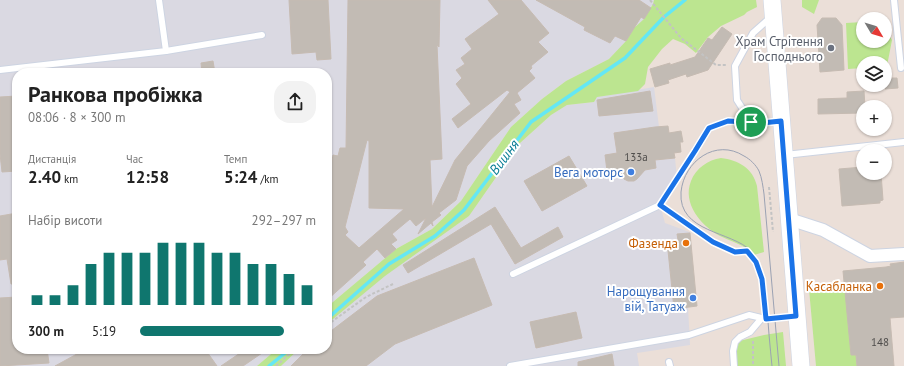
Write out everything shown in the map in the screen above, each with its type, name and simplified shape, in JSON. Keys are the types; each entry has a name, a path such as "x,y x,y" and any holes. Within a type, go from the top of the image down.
{"main road":[{"path":"772,7 801,366"}],"street":[{"path":"789,219 823,230 870,256 904,254"}],"lane":[{"path":"159,0 166,51"},
{"path":"894,0 901,68"},
{"path":"751,122 737,100 735,66 753,34 772,7"},
{"path":"17,68 166,51 262,35"},
{"path":"0,70 12,69"},
{"path":"513,274 660,205 709,128 728,121 762,123 781,121"},
{"path":"783,155 904,142"},
{"path":"510,366 689,335 749,315 764,319 796,316"},
{"path":"734,366 734,342 750,332 764,319"}],"path":[{"path":"650,0 681,38 716,65 735,66"},
{"path":"769,187 773,232"},
{"path":"660,205 713,242 735,252 747,251 756,262 762,279 764,319 753,336 753,366"},
{"path":"332,321 366,297 393,284"},
{"path":"809,289 844,285"},
{"path":"276,366 289,354"}],"shaded area":[{"path":"0,0 654,0 644,19 634,28 626,41 609,59 566,81 542,99 511,127 461,201 432,229 396,249 332,303 332,68 12,68 12,354 271,354 257,366 0,366"},
{"path":"654,87 659,127 649,128 655,160 675,158 677,179 660,205 665,223 692,233 677,234 678,240 667,241 674,308 688,307 690,345 637,353 639,366 281,366 294,354 332,354 332,320 384,276 469,216 520,143 551,115 567,105 594,102 597,97"}],"green space":[{"path":"654,0 756,0 757,7 721,26 708,37 696,53 685,44 673,39 662,49 648,67 645,84 638,91 597,97 594,102 567,105 551,115 520,143 469,216 385,276 332,320 332,303 396,249 432,229 461,201 511,127 542,99 566,81 609,59 626,41 634,28 644,19"},
{"path":"802,0 819,0 814,14 802,7"},
{"path":"856,22 856,48 890,48 889,56 856,56 856,68 848,69 846,23"},
{"path":"721,158 744,166 752,174 755,180 757,186 764,252 754,255 742,246 713,232 700,220 691,205 689,189 693,176 703,165"},
{"path":"845,285 851,355 856,355 857,366 816,366 809,289"},
{"path":"783,332 786,366 734,366 735,342"},
{"path":"271,354 294,354 281,366 257,366"}],"building":[{"path":"289,0 328,0 331,59 317,60 316,52 292,54"},
{"path":"348,0 440,0 439,47 437,45 442,159 430,160 432,207 455,160 510,92 507,90 458,128 452,119 471,104 456,84 462,78 456,70 465,64 461,58 472,49 465,39 499,14 488,0 521,0 549,33 538,42 548,52 531,66 532,68 529,71 535,78 517,93 521,100 514,104 520,113 489,141 467,166 456,200 439,213 441,215 432,222 433,226 431,223 418,234 426,218 416,226 410,219 392,234 397,240 391,244 396,249 385,258 377,249 363,262 366,265 332,296 332,161 333,155 338,156 340,148 346,148","holes":["367,140 369,141 369,208 404,209 359,248 345,235 348,232 345,227"]},
{"path":"536,0 639,0 651,8 644,19 641,17 626,41 615,36 610,43 584,30 585,27"},
{"name":"Храм Стрітення Господнього","path":"822,18 836,18 842,25 844,70 820,72 817,25"},
{"path":"722,27 732,34 708,70 687,77 686,74 668,80 669,83 655,87 650,69 670,63 670,65 695,57 708,38 712,40"},
{"path":"213,61 214,68 202,68 201,63"},
{"path":"892,78 897,78 898,88 892,88"},
{"path":"650,91 653,111 599,116 597,100"},
{"path":"847,92 864,92 865,100 856,100 856,113 818,114 818,99 847,98"},
{"path":"12,96 12,171 2,172 0,154 0,97"},
{"path":"668,126 669,133 681,131 683,142 680,142 681,152 674,153 675,158 655,160 656,168 645,170 634,181 624,179 617,170 607,171 605,155 617,153 614,133"},
{"path":"569,156 587,186 542,211 524,181"},
{"path":"856,168 856,180 882,180 883,200 880,201 880,203 842,206 839,169"},
{"path":"495,207 521,248 558,227 563,237 515,264 491,224 408,273 403,265"},
{"path":"12,214 12,284 7,259 0,260 0,216"},
{"path":"690,233 697,306 674,309 667,241 678,240 677,234"},
{"path":"474,258 492,305 395,344 366,366 291,366 303,354 332,354 332,330 377,296"},
{"path":"904,262 904,317 890,318 894,366 857,366 856,355 851,355 843,271 886,267 891,266 890,264"},
{"path":"12,297 12,354 48,354 49,363 0,366 0,298"},
{"path":"576,312 582,338 536,348 530,322"},
{"path":"77,354 209,354 217,366 55,366"},
{"path":"239,354 261,354 243,366 221,366"},
{"path":"612,354 614,366 578,366 578,362"}],"waterway":[{"name":"Вишня","path":"332,315 389,264 435,236 464,210 531,122 625,58 664,17 685,0"},
{"name":"Вишня","path":"269,366 284,354"}],"tram line":[{"path":"772,366 765,285 762,271 757,260 751,251 742,244 697,223 688,216 682,205 681,192 683,181 688,171 695,162 713,151 733,151 744,156 755,164 760,174 764,194 779,366"}],"place":[{"name":"Храм Стрітення Господнього","path":"831,48"},
{"name":"Вега моторс","path":"631,172"},
{"name":"Фазенда","path":"686,243"},
{"name":"Касабланка","path":"880,286"},
{"name":"Нарощування вій, Татуаж","path":"693,298"}],"route":[{"path":"728,121 751,122 762,123 781,121 796,316 766,319 762,279 756,262 747,251 735,252 713,242 660,205 709,128 728,121"}]}
